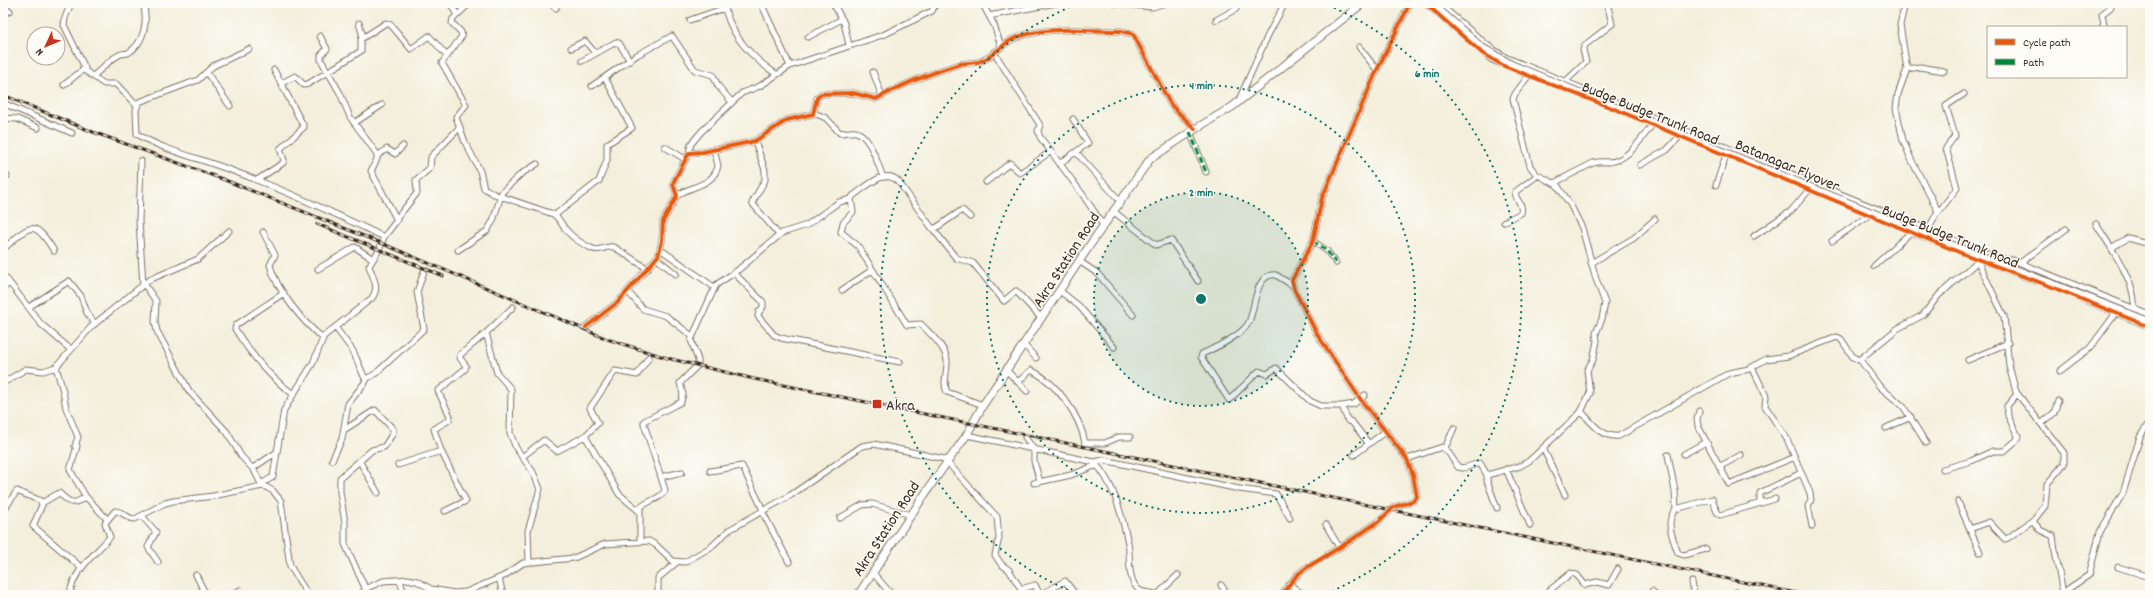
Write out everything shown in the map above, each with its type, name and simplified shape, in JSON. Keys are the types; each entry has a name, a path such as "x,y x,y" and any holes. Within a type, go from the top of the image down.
{"main road":[{"name":"Akra Station Road","path":"858,595 911,515 967,435 983,405 1042,319 1103,225 1150,160 1193,130 1238,103 1363,3"},
{"name":"Batanagar Flyover","path":"1431,3 1481,47 1512,65 1934,238 2150,322"}],"street":[{"path":"72,3 64,18 64,25 85,66 84,70"},
{"path":"93,76 118,55 126,54 136,47 146,26 146,15 143,3"},
{"path":"450,3 456,15"},
{"path":"470,3 456,15 452,21 462,36 442,61 466,105 457,115 460,127 480,171 484,188 500,196 555,215 567,232 592,249 598,250 608,246 614,247 648,268"},
{"path":"550,3 556,8"},
{"path":"762,3 790,66"},
{"path":"833,3 842,19 849,45"},
{"path":"677,196 673,184 689,153 693,141 731,101 742,93 760,86 790,66 891,31 932,11 936,3"},
{"path":"982,3 1001,46"},
{"path":"989,16 1024,5 1056,3"},
{"path":"1114,3 1152,7 1166,3"},
{"path":"1216,20 1236,9 1237,3"},
{"path":"1238,103 1268,35 1285,3"},
{"path":"1281,595 1289,584 1306,568 1378,522 1394,506 1416,499 1417,490 1407,459 1361,400 1311,326 1292,284 1293,275 1313,241 1322,198 1377,70 1410,3"},
{"name":"Budge Budge Trunk Road","path":"1425,3 1492,60 1726,155 1978,261 2150,327"},
{"name":"Budge Budge Trunk Road","path":"1438,3 1495,51 1928,230 2000,259 2020,262 2150,315"},
{"path":"1566,81 1586,62 1583,50 1586,45 1612,24 1606,3"},
{"path":"1905,3 1900,25 1907,70 1898,94 1896,108 1906,146 1938,214"},
{"path":"2103,26 2104,24 2102,14 2111,7 2112,3"},
{"path":"690,20 724,5 742,45 758,62 776,74"},
{"path":"3,14 10,11"},
{"path":"808,37 842,19"},
{"path":"359,23 363,37"},
{"path":"282,83 295,76 304,84 308,84 329,73 361,51 362,47 360,40 363,37 389,23 411,49 429,36 447,56"},
{"path":"814,113 817,98 821,94 853,93 871,99 882,96 906,83 932,73 962,64 980,62 1001,46 1023,35 1047,31 1131,32 1171,105 1193,130 1206,172"},
{"path":"320,36 327,49 321,55 321,60 354,123 377,156"},
{"path":"592,86 672,36 695,70 713,75 718,86 731,101"},
{"path":"571,48 584,41 595,53"},
{"path":"582,61 611,43 618,42 630,61"},
{"path":"1359,47 1377,70"},
{"path":"136,105 139,102 198,80 213,66 248,49"},
{"path":"994,52 1040,124 1038,134 1103,225"},
{"path":"1907,70 1923,67 1944,71"},
{"path":"84,70 104,84 116,84 136,105 135,129 138,135 202,162 257,180 334,212 384,237"},
{"path":"64,85 84,70"},
{"path":"257,180 283,163 284,160 280,150 303,128 303,123 274,70"},
{"path":"873,72 882,96"},
{"path":"207,73 230,106"},
{"path":"1487,474 1525,464 1581,411 1591,390 1588,370 1593,360 1597,341 1596,332 1602,319 1605,303 1591,263 1582,228 1570,204 1554,183 1538,175 1530,166 1514,104 1515,94 1529,76"},
{"path":"555,215 596,185 606,164 607,144 632,128 605,78"},
{"path":"1928,230 1958,188 1946,148 1955,136 1946,106 1964,94"},
{"path":"3,104 72,133"},
{"path":"354,123 382,105"},
{"path":"689,153 755,141 787,120 814,113 826,118 840,133 854,131 862,134 874,153 883,177"},
{"path":"3,118 17,119 38,128"},
{"path":"1059,164 1088,143 1073,119"},
{"path":"1554,183 1593,163 1600,161 1609,162 1627,154 1652,125"},
{"path":"70,595 71,584 82,568 110,537 105,523 115,511 121,512 131,519 142,516 173,500 217,496 262,485 273,477 284,410 290,392 313,363 321,336 372,298 375,293 376,286 369,266 379,250 384,237 396,223 397,218 418,193 416,180 430,168 431,157 460,127"},
{"path":"1640,165 1667,150 1680,136"},
{"path":"755,141 765,170 765,180 752,203 779,235"},
{"path":"397,218 371,171 377,156 387,149 395,154 403,146"},
{"path":"665,147 685,159"},
{"path":"586,327 603,316 628,292 656,258 660,249 663,221 677,196 684,190 709,181 718,166 714,149"},
{"path":"986,182 1010,163 1020,173 1050,152"},
{"path":"1076,152 1120,201"},
{"path":"1716,185 1726,155"},
{"path":"140,161 140,242 144,284 156,301 155,322 161,341 178,368 189,391 227,432 241,456 253,469 262,485 273,491 281,501 290,566 308,595"},
{"path":"458,250 487,231 493,221 500,196 513,180 537,164"},
{"path":"1504,222 1521,213 1521,206 1515,196 1515,192 1538,175"},
{"path":"640,541 639,511 647,502 664,493 661,477 644,421 681,402 683,394 680,383 698,365 698,360 692,346 692,336 714,287 734,273 779,235 807,225 839,202 851,199 883,177 892,176 898,181 956,258 973,264 1004,301 1016,291 1042,319"},
{"path":"1754,236 1791,211 1809,190"},
{"path":"851,199 853,212 843,223 841,232 858,246 907,325 921,324 939,344 947,361 945,387 947,392 983,405"},
{"path":"933,229 962,210 970,217"},
{"path":"1114,210 1156,245 1170,240 1198,281"},
{"path":"1832,241 1869,215"},
{"path":"1591,263 1634,238 1655,220"},
{"path":"2096,224 2111,248 2133,291 2135,299 2134,308"},
{"path":"3,249 23,231 34,228 42,232 54,251"},
{"path":"2020,262 2066,229"},
{"path":"3,383 26,369 43,371 56,367 70,349 95,324 144,284 151,279 198,259 230,231"},
{"path":"263,232 275,255 270,262 270,268 284,293 315,331 321,336"},
{"path":"1874,266 1911,232"},
{"path":"2111,248 2128,238 2150,244"},
{"path":"1313,241 1327,251 1336,263"},
{"path":"318,269 355,247 373,259"},
{"path":"660,249 714,287"},
{"path":"1859,360 1897,329 1923,315 1939,295 1978,261 1983,252"},
{"path":"656,258 676,274"},
{"path":"1079,261 1097,273 1133,315"},
{"path":"1970,530 1989,522 2006,539 2033,520 2045,506 2046,484 2062,468 2065,460 2059,444 2017,394 2008,366 2008,343 2004,316 1978,261"},
{"path":"842,290 872,270"},
{"path":"366,379 374,374 424,329 420,312 422,308 417,292 424,271"},
{"path":"734,273 763,302 763,307 758,316 774,335 900,362"},
{"path":"3,275 41,324 70,349"},
{"path":"1292,284 1276,275 1267,277 1257,288 1248,324 1226,342 1202,354 1201,357 1229,400 1259,371 1267,374 1276,368 1310,401 1321,406 1342,406 1361,400 1365,395"},
{"path":"29,307 69,281 81,296 87,313 95,324"},
{"path":"3,289 9,282"},
{"path":"1060,291 1079,306 1114,347"},
{"path":"628,292 643,309 666,316 692,336"},
{"path":"284,293 236,325 235,329 259,365 272,378 290,392"},
{"path":"445,511 466,501 441,451 435,428 449,420 450,416 438,391 466,368 460,355 513,307"},
{"path":"2060,371 2090,348 2116,313"},
{"path":"332,460 340,445 348,404 357,391 365,385 366,379 353,351 334,327"},
{"path":"486,333 497,373 511,389 510,434 540,489 528,531 529,562"},
{"path":"1581,411 1603,433 1619,436 1729,372 1752,367 1763,360 1788,356 1837,338 1841,339 1853,357 1859,360 1875,381 1900,402 1926,442"},
{"path":"1968,360 2008,343"},
{"path":"1024,346 1036,358"},
{"path":"522,457 544,440 557,451 585,436 598,423 590,408 615,371 637,375 649,357"},
{"path":"56,367 64,391 66,408 78,437 70,470 86,497 107,519"},
{"path":"1752,367 1766,396 1765,406 1782,430 1795,457 1811,498 1808,506 1812,526"},
{"path":"1018,382 1031,370 1051,385 1077,419 1083,432 1085,444 1105,443 1119,437 1130,437"},
{"path":"1007,371 1027,391"},
{"path":"1943,469 1971,461 1993,451 2004,451 2017,440 2018,436 2008,416 2007,406 2017,394"},
{"path":"2041,424 2054,413 2058,401"},
{"path":"1342,406 1348,421 1352,422 1369,444"},
{"path":"344,430 375,410 393,429 393,433 384,447 372,450 340,478 340,492 345,523 345,544 366,590"},
{"path":"1700,411 1698,423 1719,468 1730,484 1795,457"},
{"path":"1886,428 1911,418"},
{"path":"2033,520 2040,530 2053,536 2063,594 2089,575 2100,532 2123,493 2140,437 2150,421"},
{"path":"1407,459 1444,448 1454,428"},
{"path":"1354,454 1386,431"},
{"path":"967,435 1096,464 1117,502 1128,543 1129,567 1137,588 1156,595 1178,575"},
{"path":"585,436 618,494 639,511"},
{"path":"1025,437 1034,450 1034,462 1040,482"},
{"path":"1684,454 1706,442"},
{"path":"360,595 383,581 400,580 417,581 437,590 466,592 499,578 523,563 574,558 601,545 640,541 652,542 676,562 685,562 711,547 729,530 791,494 866,445 884,446 948,461 997,517 999,538 995,555 1001,564 1010,570 1021,589 1035,585 1040,595 1066,581 1076,595"},
{"path":"1444,448 1458,467 1463,468 1480,463 1487,474 1487,481 1497,508"},
{"path":"1543,448 1565,495"},
{"path":"398,465 441,451"},
{"path":"253,469 276,452"},
{"path":"1668,455 1675,491 1676,508 1670,517 1669,524 1679,555 1684,555 1706,548"},
{"path":"1719,468 1741,455"},
{"path":"1034,483 1071,475 1104,460 1239,489 1276,494 1290,518"},
{"path":"360,462 378,493"},
{"path":"710,472 742,466 762,510 789,562"},
{"path":"1506,470 1530,525"},
{"path":"661,477 682,472"},
{"path":"1760,502 1760,493 1801,473"},
{"path":"3,511 17,492 41,501 59,493 71,503 75,504 86,497"},
{"path":"1676,508 1712,499 1717,512 1720,514 1775,499"},
{"path":"41,501 33,526 82,568"},
{"path":"1958,502 1980,552"},
{"path":"840,518 862,505 872,504 911,515"},
{"path":"142,516 156,532 148,546 158,562"},
{"path":"1326,525 1339,547"},
{"path":"658,595 658,578 676,562"},
{"path":"2118,567 2150,577"},
{"path":"1544,595 1572,572 1577,575 1585,585 1597,582 1609,585 1618,569"},
{"path":"873,573 892,595"},
{"path":"196,575 206,595"},
{"path":"499,578 503,595"},
{"path":"400,580 404,595"},
{"path":"1692,582 1694,595"},
{"path":"1289,584 1304,595"},
{"path":"1221,585 1228,595"},
{"path":"232,595 240,590"},
{"path":"428,595 437,590"},
{"path":"1138,595 1146,592"},
{"path":"763,595 769,595"}],"railway":[{"path":"3,95 93,132 225,180 381,243 607,339 667,358 754,379 1806,595"},
{"path":"317,224 443,276"}],"marked path":[{"path":"1190,132 1206,172"},
{"path":"1313,241 1327,251 1336,263"}],"cycle path":[{"path":"1281,595 1297,575 1306,568 1378,522 1394,507 1413,501 1417,497 1413,475 1407,459 1361,400 1317,334 1294,289 1292,280 1313,241 1322,198 1377,70 1410,3"},
{"path":"1425,3 1482,53 1504,66 1612,108 1961,253 2047,285 2150,327"},
{"path":"586,327 618,302 658,256 662,241 663,221 677,196 673,184 689,153 703,152 755,141 787,120 813,114 817,98 821,94 853,93 876,99 917,79 938,71 960,64 978,62 985,59 1013,39 1025,35 1052,30 1121,31 1133,34 1171,105 1195,129"}],"place":[{"name":"Akra","path":"877,404"}]}
